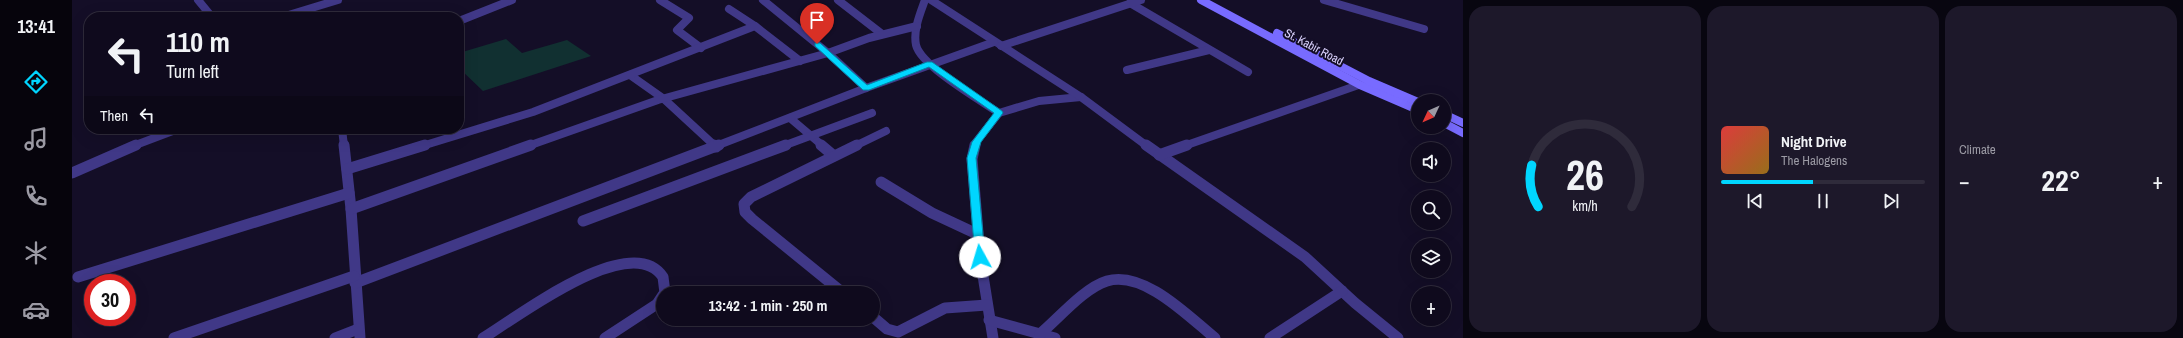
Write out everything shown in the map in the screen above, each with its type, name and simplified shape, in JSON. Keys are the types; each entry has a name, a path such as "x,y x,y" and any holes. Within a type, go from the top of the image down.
{"main road":[{"name":"St. Kabir Road","path":"1201,0 1411,106"},
{"name":"St. Kabir Road","path":"1215,0 1365,83 1411,99"},
{"path":"1451,117 1463,123"},
{"path":"1451,126 1463,132"}],"street":[{"path":"198,0 208,12"},
{"path":"298,12 338,0"},
{"path":"464,19 512,0"},
{"path":"660,0 689,18 690,20 679,26 678,30 701,48"},
{"path":"763,0 828,53 866,88"},
{"path":"838,0 882,34"},
{"path":"925,0 917,26 918,51 930,64 999,113"},
{"path":"931,0 1081,97 1160,155 1305,257 1342,291 1398,338"},
{"path":"174,338 355,279 716,146 930,64 1141,0"},
{"path":"1324,0 1374,16 1424,29"},
{"path":"1130,4 1248,72"},
{"path":"729,9 755,26 800,61"},
{"path":"464,133 533,112 755,26"},
{"path":"351,209 664,99 772,67 828,53 882,34 917,26"},
{"path":"1127,70 1209,50"},
{"path":"630,75 664,99 716,146"},
{"path":"1160,155 1365,83"},
{"path":"993,338 989,320 977,234 972,158 976,142 999,113 1032,101 1062,97 1081,97"},
{"path":"583,221 872,113"},
{"path":"790,118 834,156"},
{"path":"835,286 745,212 744,204 750,197 886,131"},
{"path":"72,172 165,134"},
{"path":"335,338 359,334 351,209 343,134"},
{"path":"347,169 461,134"},
{"path":"881,182 932,213 977,234"},
{"path":"78,277 349,193"},
{"path":"483,338 563,290 610,266 640,262 650,266 660,273 666,283 665,286"},
{"path":"1040,334 1094,288 1107,281 1121,278 1135,280 1151,288 1215,338"},
{"path":"1270,338 1342,291"},
{"path":"605,338 656,304"},
{"path":"880,323 887,329 898,332 945,308 958,306 987,306"},
{"path":"989,320 1055,338"}],"green space":[{"path":"506,39 522,53 567,40 591,56 483,91 464,73 464,52"}],"route":[{"path":"817,44 866,88 930,64 999,113 986,127 976,142 972,158 972,174 980,257"}]}
